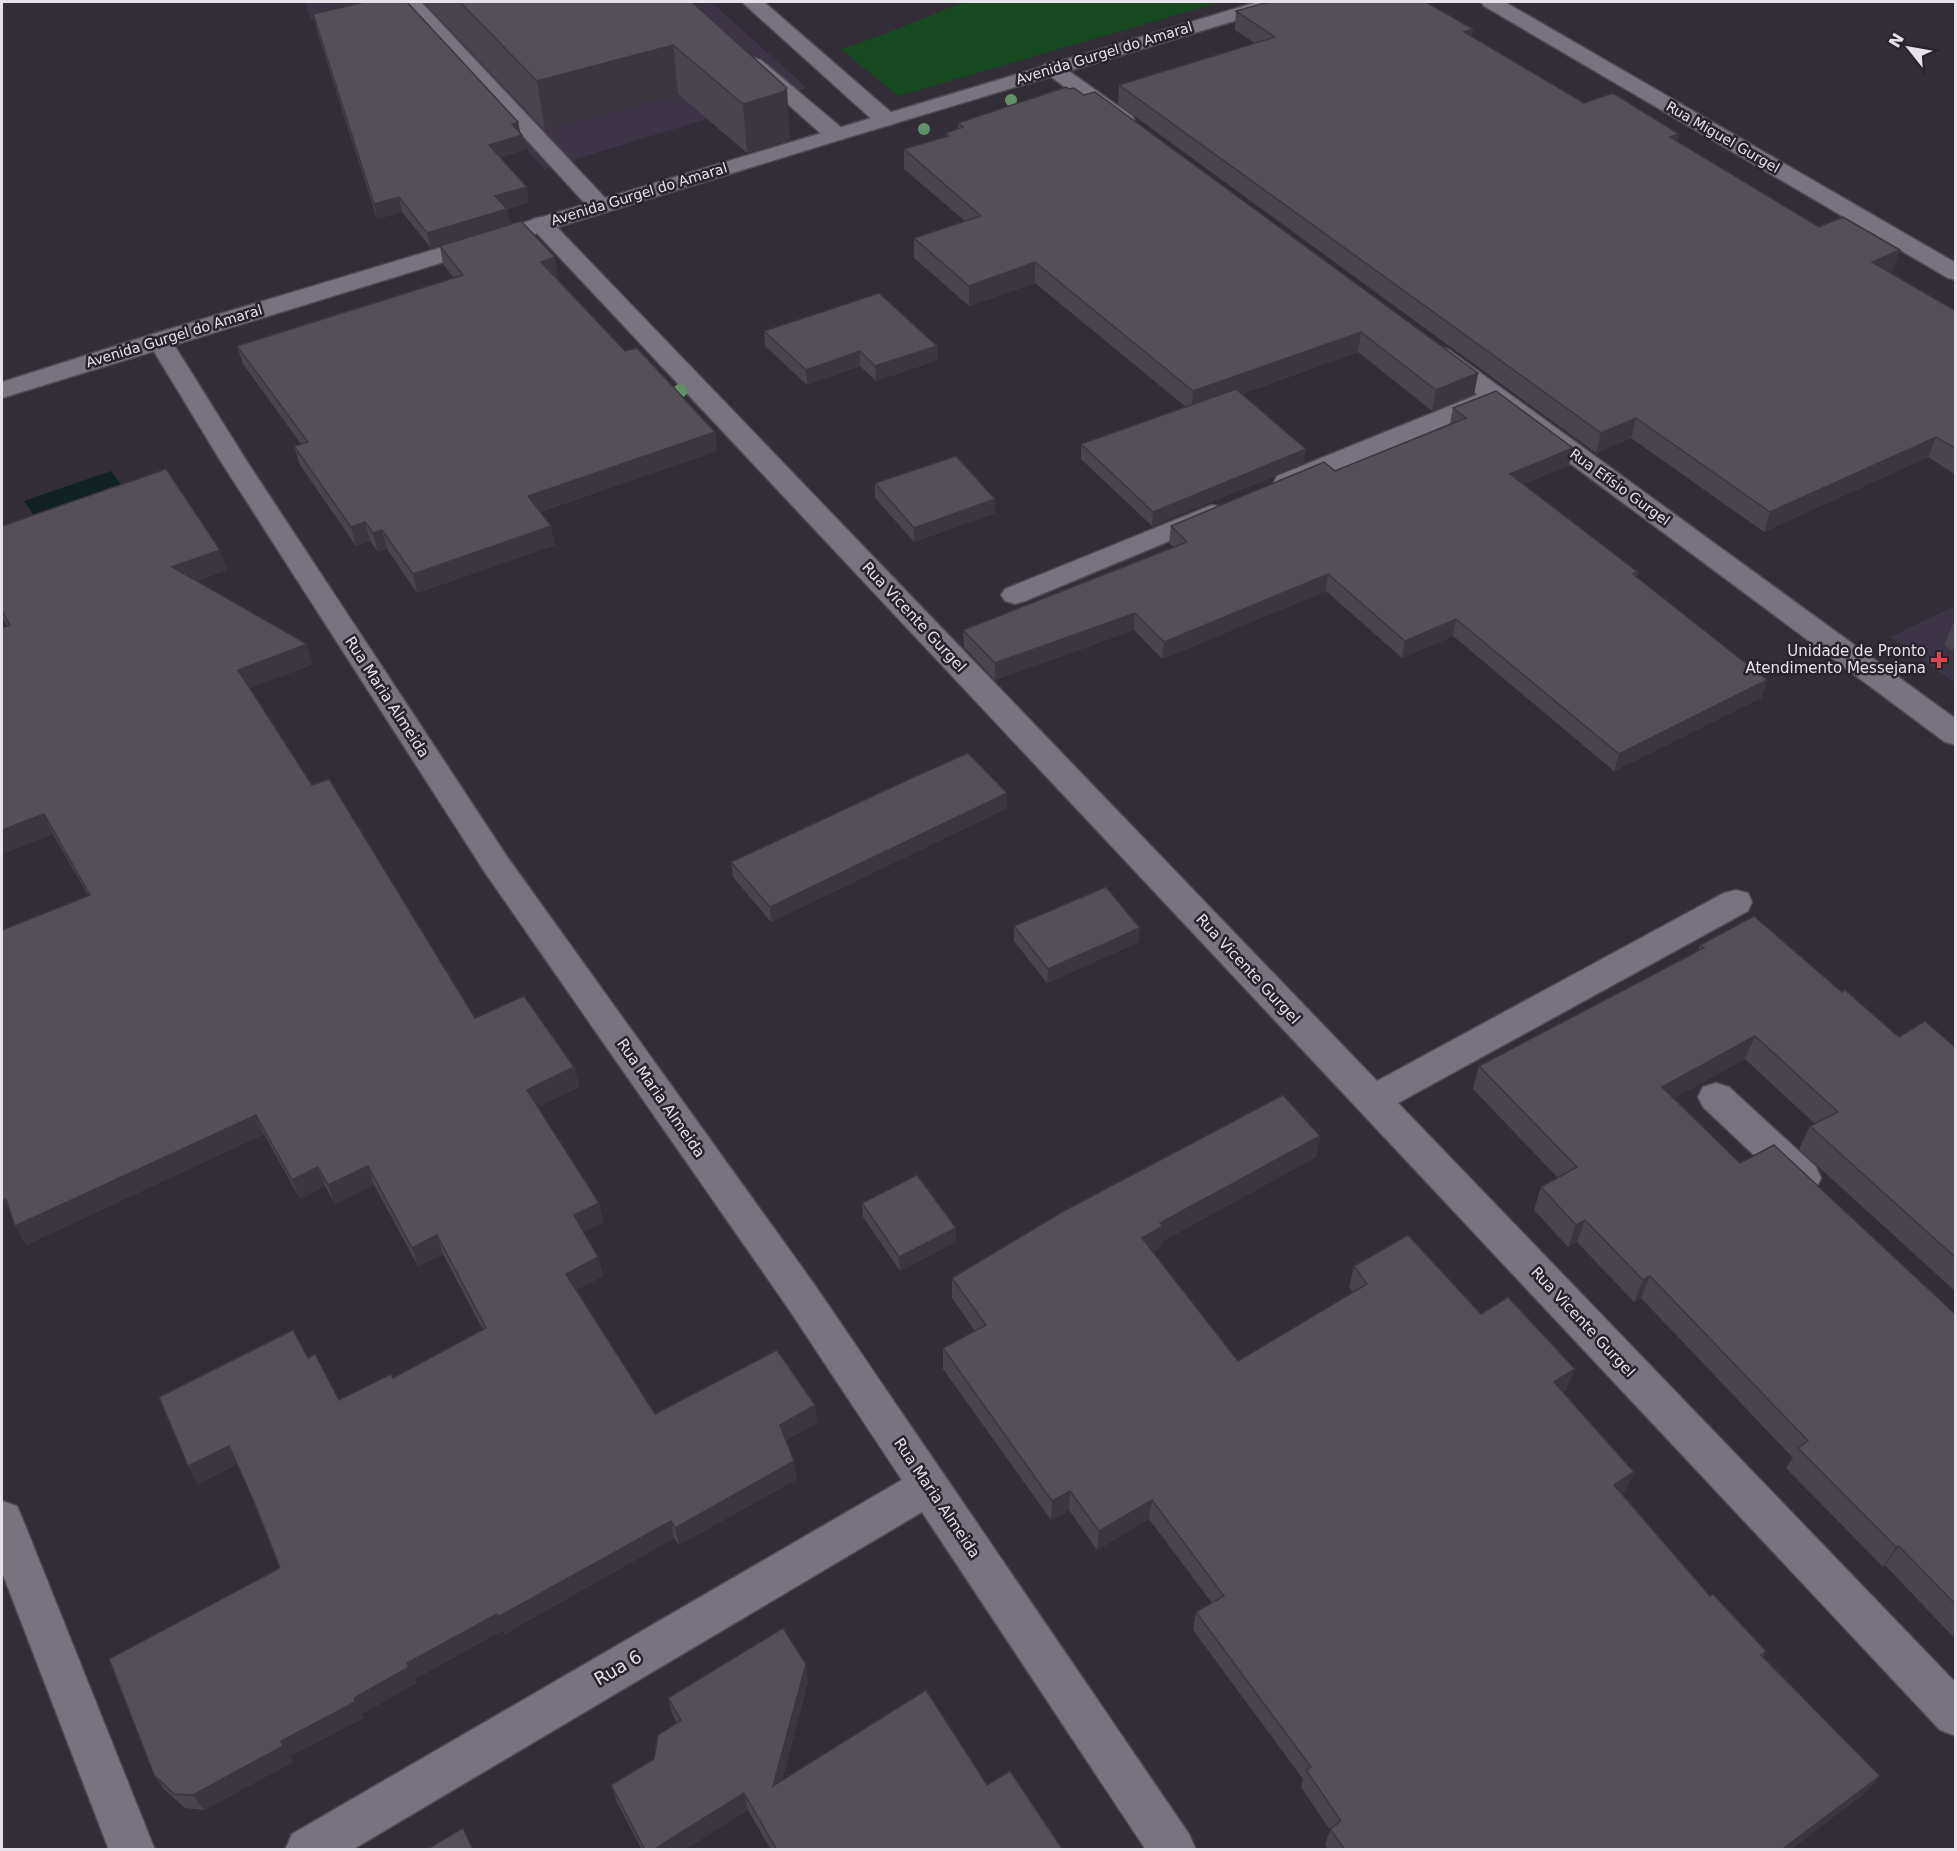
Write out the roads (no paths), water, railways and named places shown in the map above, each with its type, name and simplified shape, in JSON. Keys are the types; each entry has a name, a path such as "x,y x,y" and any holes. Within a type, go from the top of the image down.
{"street":[{"path":"410,2 600,206"},
{"path":"752,2 885,119"},
{"name":"Avenida Gurgel do Amaral","path":"2,390 835,134 1277,2"},
{"name":"Rua Miguel Gurgel","path":"1491,2 1956,273"},
{"path":"735,47 835,134"},
{"path":"1052,68 1145,137"},
{"name":"Rua Vicente Gurgel","path":"541,224 1956,1715"},
{"name":"Rua Efísio Gurgel","path":"1419,339 1956,735"},
{"name":"Rua Maria Almeida","path":"159,340 233,460 497,866 801,1296 1173,1850"},
{"path":"1266,491 1496,395"},
{"path":"1015,596 1233,504"},
{"path":"1372,1100 1736,902"},
{"path":"1716,1097 1827,1201"},
{"name":"Rua 6","path":"308,1850 929,1486"},
{"path":"2,1520 132,1850"}],"place":[{"name":"Unidade de Pronto Atendimento Messejana","path":"1939,660"}]}
